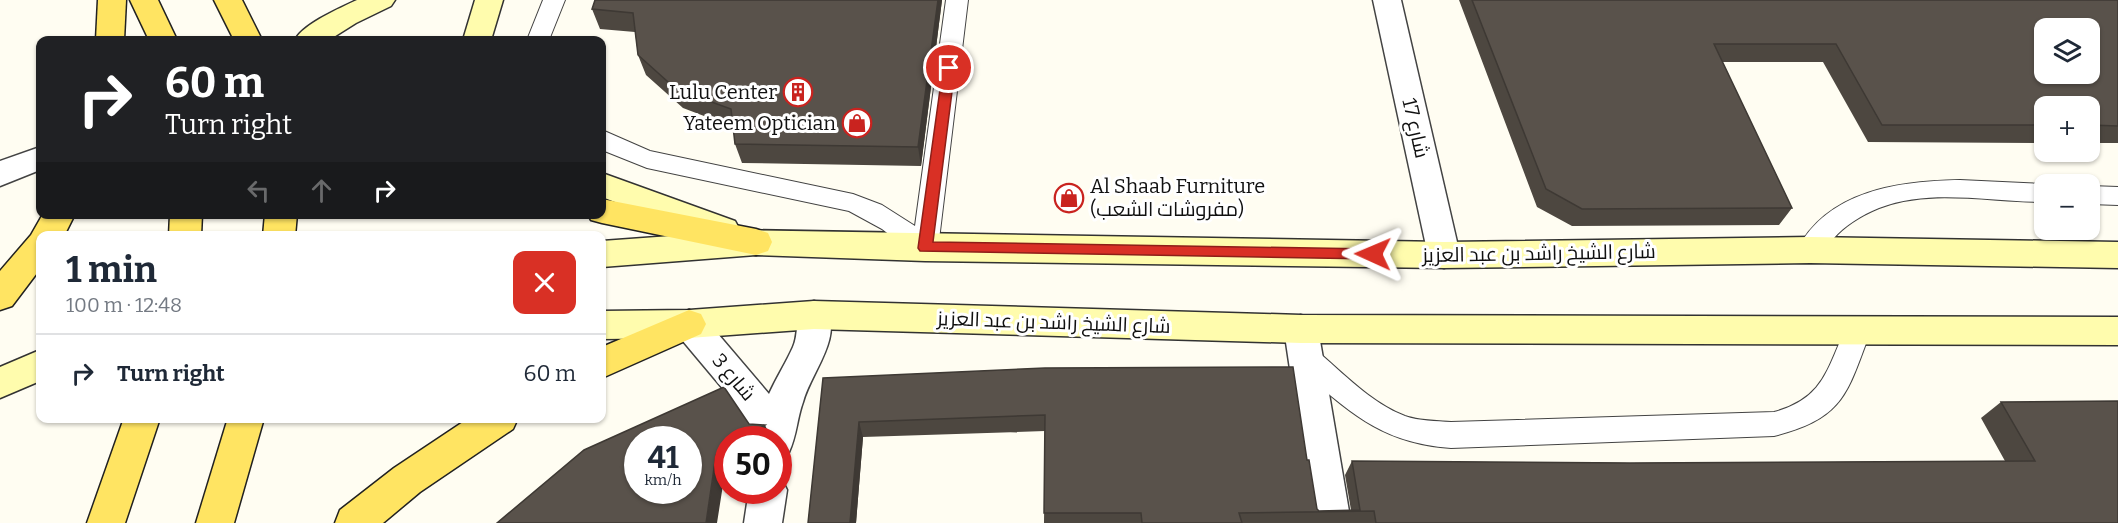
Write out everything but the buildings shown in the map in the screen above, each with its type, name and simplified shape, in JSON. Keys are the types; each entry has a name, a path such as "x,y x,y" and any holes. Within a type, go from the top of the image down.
{"main road":[{"path":"110,36 112,0"},
{"path":"144,0 161,36"},
{"path":"228,0 246,36"},
{"path":"315,36 346,15 381,0"},
{"path":"478,36 489,0"},
{"path":"606,186 756,242"},
{"path":"606,212 756,242"},
{"name":"شارع الشيخ راشد بن عبد العزيز","path":"606,254 756,242 925,248 1444,255 1810,250 2118,255"},
{"path":"0,296 36,249"},
{"name":"شارع الشيخ راشد بن عبد العزيز","path":"606,325 689,324 814,315 1303,343 1858,330 2118,331"},
{"path":"606,361 689,324"},
{"path":"0,383 36,367"},
{"path":"106,523 140,423"},
{"path":"214,523 244,423"},
{"path":"354,523 407,480 492,423"}],"street":[{"name":"شارع 17","path":"1387,0 1444,255"},
{"path":"0,174 36,160"},
{"name":"شارع 3","path":"779,426 784,403 795,375 811,348 814,315"},
{"name":"شارع 3","path":"689,324 737,379 770,426"},
{"path":"1303,343 1332,523"},
{"path":"763,523 766,504"}],"lane":[{"path":"540,36 554,0"},
{"path":"925,248 957,0"},
{"path":"606,141 647,159 853,203 880,214 904,229 925,248"},
{"path":"1810,250 1829,227 1851,211 1874,199 1908,191 1937,190 2034,194"},
{"path":"2100,195 2118,196"},
{"path":"1303,343 1376,414 1398,426 1422,433 1450,435 1774,424 1793,421 1809,414 1831,393 1858,330"}],"place":[{"name":"Lulu Center","path":"798,92"},
{"name":"Yateem Optician","path":"857,123"},
{"name":"Al Shaab Furniture (مفروشات الشعب)","path":"1069,198"}],"route":[{"path":"949,68 925,248 1373,254"}]}
